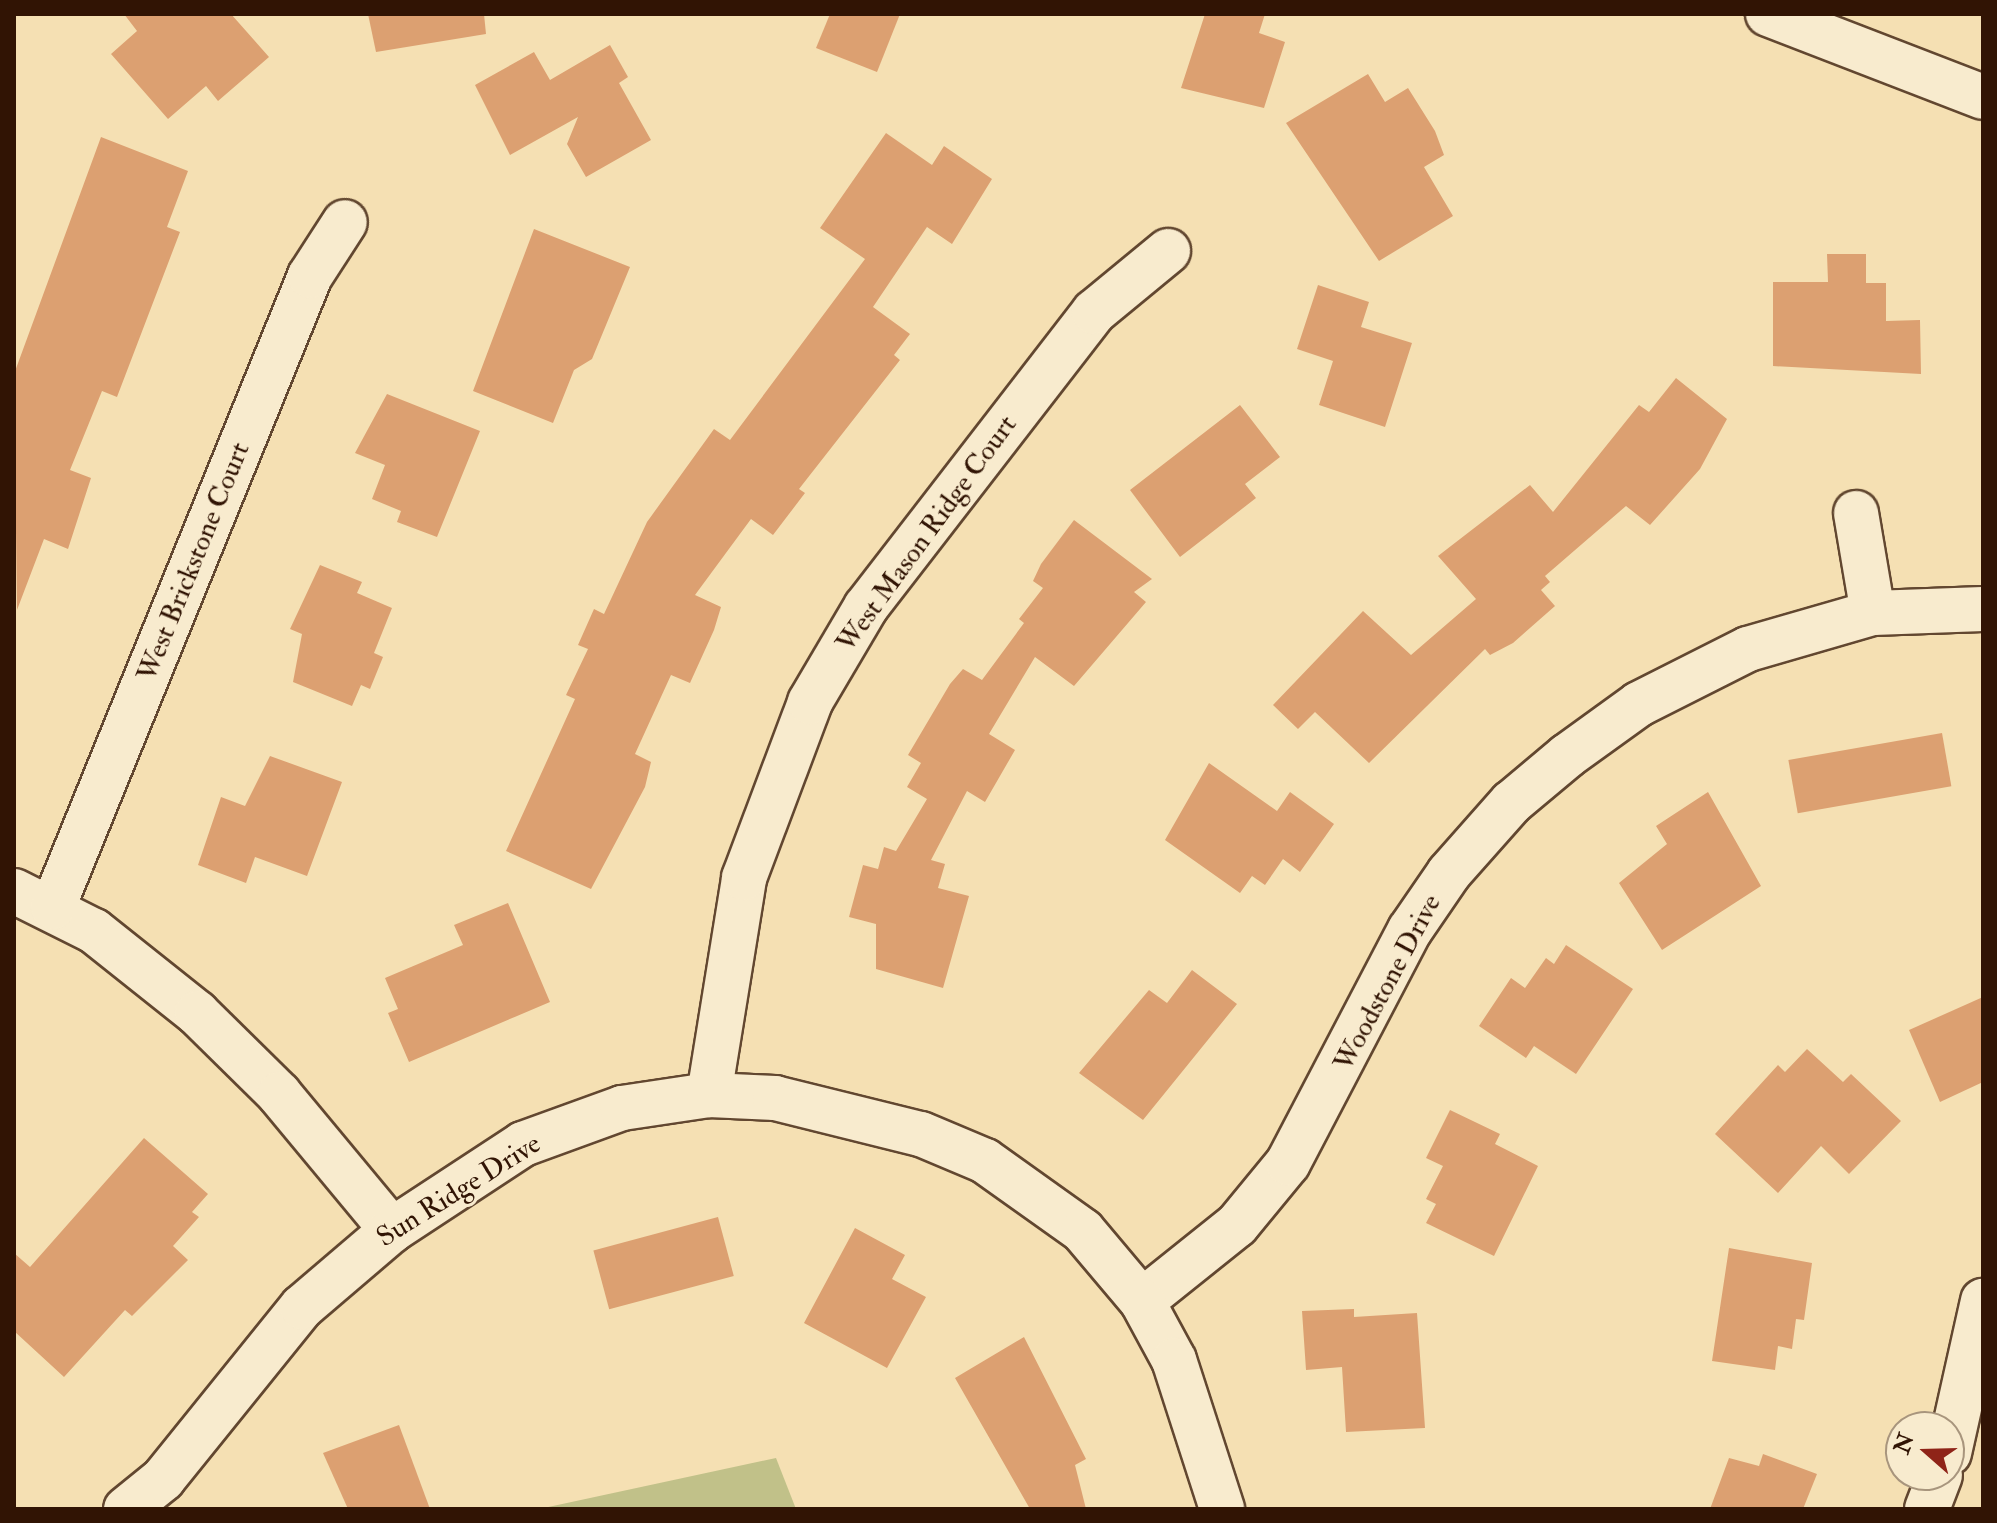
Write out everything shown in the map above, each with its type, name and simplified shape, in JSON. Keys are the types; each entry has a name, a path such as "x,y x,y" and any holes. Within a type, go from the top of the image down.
{"street":[{"path":"1768,14 1983,97"},
{"name":"West Brickstone Court","path":"34,899 310,276 345,222"},
{"name":"West Mason Ridge Court","path":"709,1095 744,878 810,702 866,607 1094,312 1168,251"},
{"path":"1856,513 1873,613"},
{"name":"Woodstone Drive","path":"1142,1301 1237,1225 1288,1163 1410,930 1511,803 1639,704 1699,670 1797,632 1873,613 1983,609"},
{"path":"34,899 197,1013 279,1094 392,1230"},
{"name":"Sun Ridge Drive","path":"126,1509 163,1479 322,1287 392,1230 523,1144 622,1108 709,1095 775,1098 921,1134 985,1161 1083,1231 1142,1301 1174,1360 1222,1509"},
{"path":"1958,1411 1983,1301"}],"green space":[{"path":"776,1458 796,1509 539,1509"}],"building":[{"path":"124,14 231,14 269,57 218,101 206,86 168,119 111,54 137,31"},
{"path":"368,14 484,14 486,34 376,52"},
{"path":"830,14 900,14 877,72 816,48"},
{"path":"1205,14 1265,14 1259,33 1285,42 1264,108 1181,88"},
{"path":"610,45 628,77 619,83 651,140 586,177 567,144 578,117 510,155 475,85 534,52 550,80"},
{"path":"1368,74 1385,102 1408,88 1435,131 1444,155 1424,167 1453,216 1379,261 1286,123"},
{"path":"886,133 932,165 944,146 992,179 952,244 927,227 873,307 910,334 894,355 900,360 799,489 805,493 773,535 751,519 695,595 721,607 714,630 690,683 671,675 635,754 651,762 645,787 591,889 506,851 575,699 566,695 588,649 578,645 594,609 604,614 647,522 714,429 730,440 865,259 820,228"},
{"path":"101,137 188,171 167,227 180,232 117,397 102,391 70,470 91,478 68,549 44,539 17,610 14,374"},
{"path":"534,229 630,267 592,359 574,370 553,423 473,391"},
{"path":"1827,254 1866,254 1866,283 1886,283 1886,321 1920,320 1921,374 1773,366 1773,282 1828,282"},
{"path":"1318,285 1369,302 1361,327 1412,343 1385,427 1319,405 1333,361 1297,349"},
{"path":"1676,378 1727,419 1700,469 1650,525 1626,506 1545,576 1550,582 1541,590 1555,606 1513,643 1490,655 1485,649 1369,763 1315,712 1298,729 1273,705 1363,611 1411,655 1476,599 1438,556 1530,485 1553,512 1639,405 1649,412"},
{"path":"387,394 480,431 437,537 397,522 401,511 372,499 385,465 355,453"},
{"path":"1240,405 1280,457 1245,484 1256,498 1180,557 1130,490"},
{"path":"1074,520 1152,579 1134,592 1146,602 1074,686 1035,657 989,734 1015,750 985,802 967,791 931,860 945,864 938,888 969,896 943,988 876,969 876,924 849,917 863,865 878,869 884,847 896,851 927,799 907,787 921,763 908,755 950,684 963,669 982,680 1024,623 1019,619 1043,588 1033,581 1041,564"},
{"path":"320,565 362,582 357,593 392,608 374,653 383,657 370,689 361,685 352,706 293,682 302,634 290,629"},
{"path":"1942,733 1951,786 1798,813 1788,760"},
{"path":"270,756 342,782 307,876 255,857 246,883 198,865 221,797 245,806"},
{"path":"1209,763 1277,811 1290,792 1334,824 1300,872 1283,859 1265,885 1252,876 1240,893 1165,840"},
{"path":"1708,792 1761,886 1662,950 1619,883 1667,844 1656,826"},
{"path":"508,903 550,1002 409,1062 388,1013 398,1009 385,978 463,945 454,925"},
{"path":"1566,945 1633,989 1576,1074 1534,1046 1526,1058 1479,1026 1511,978 1525,988 1546,958 1554,964"},
{"path":"1192,970 1237,1004 1143,1120 1079,1073 1149,990 1167,1003"},
{"path":"1983,997 1983,1082 1940,1102 1909,1030"},
{"path":"1807,1049 1843,1082 1851,1074 1901,1121 1849,1174 1821,1146 1778,1193 1715,1134 1778,1065 1785,1072"},
{"path":"1450,1110 1500,1134 1495,1144 1538,1166 1494,1256 1426,1223 1436,1204 1426,1199 1443,1166 1426,1158"},
{"path":"144,1138 208,1194 192,1212 199,1217 173,1246 188,1260 132,1316 125,1310 64,1377 14,1331 14,1253 30,1267"},
{"path":"718,1217 734,1276 609,1309 593,1250"},
{"path":"855,1228 905,1255 892,1279 926,1297 887,1368 804,1323"},
{"path":"1729,1248 1812,1263 1804,1320 1796,1319 1792,1349 1778,1346 1775,1370 1712,1361"},
{"path":"1354,1309 1354,1317 1417,1313 1425,1428 1346,1432 1342,1367 1306,1370 1302,1311"},
{"path":"1024,1337 1086,1459 1075,1465 1086,1509 1030,1509 955,1378"},
{"path":"399,1425 430,1509 348,1509 323,1453"},
{"path":"1763,1454 1817,1474 1803,1509 1710,1509 1729,1458 1759,1466"}]}
